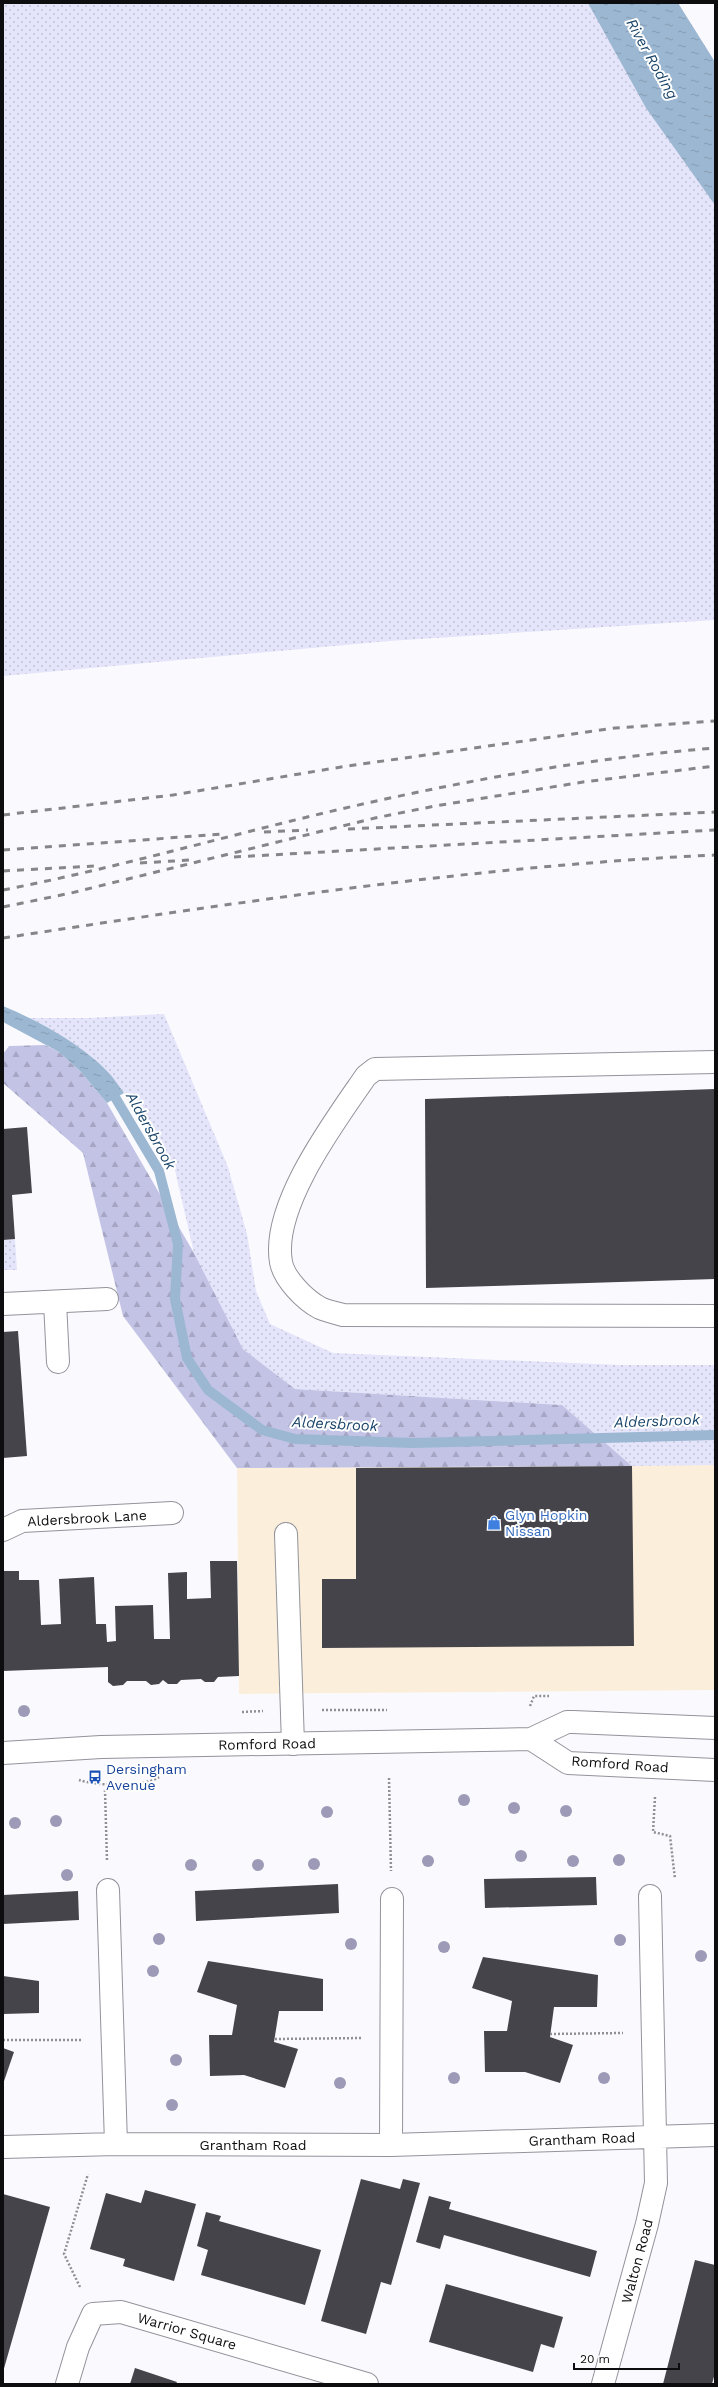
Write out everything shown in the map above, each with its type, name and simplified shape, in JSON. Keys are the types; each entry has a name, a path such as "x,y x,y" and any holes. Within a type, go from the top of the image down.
{"street":[{"path":"715,1062 375,1069 366,1076 329,1131 296,1189 281,1230 281,1263 290,1282 319,1308 343,1315 715,1316"},
{"path":"3,1304 107,1299"},
{"path":"55,1302 58,1362"},
{"name":"Aldersbrook Lane","path":"3,1530 22,1521 172,1514"},
{"path":"286,1534 293,1744"},
{"name":"Romford Road","path":"3,1753 101,1747 530,1739 567,1722 715,1728"},
{"name":"Romford Road","path":"530,1739 568,1762 715,1770"},
{"path":"106,2144 113,2040 108,1890"},
{"name":"Grantham Road","path":"650,1896 654,2136"},
{"path":"390,2145 392,1899"},
{"name":"Grantham Road","path":"3,2147 106,2144 390,2145 715,2135"},
{"name":"Walton Road","path":"603,2384 649,2217 656,2182 654,2136"},
{"name":"Warrior Square","path":"93,2314 120,2312 356,2382"},
{"path":"67,2384 78,2347 93,2314"}],"path":[{"path":"529,1706 534,1696"},
{"path":"72,1777 92,1785 150,1783 161,1775"},
{"path":"103,1777 108,1890"},
{"path":"389,1778 392,1899"},
{"path":"656,1790 653,1832 670,1836 674,1874"},
{"path":"550,2034 652,2033"},
{"path":"275,2039 391,2038"},
{"path":"3,2040 113,2040"},
{"path":"93,2314 64,2254 106,2144"}],"shaded area":[{"path":"3,3 678,3 715,62 715,620 389,641 3,676"},
{"path":"164,1014 228,1167 247,1234 256,1291 270,1324 333,1353 620,1365 715,1365 715,1465 632,1466 562,1405 295,1389 243,1349 194,1253 174,1166 124,1093 107,1071 83,1050 28,1018 89,1018"},
{"path":"15,1239 17,1270 3,1270 3,1240"},
{"path":"715,1465 715,1690 239,1694 237,1468"}],"green space":[{"path":"45,1045 59,1052 80,1071 107,1103 194,1253 243,1349 295,1389 562,1405 632,1466 237,1468 123,1316 83,1153 3,1083 3,1054 9,1046"}],"water":[{"name":"River Roding","path":"588,3 678,3 715,62 715,205 646,108"},
{"path":"3,1006 30,1018 85,1051 107,1071 124,1093 107,1103 80,1071 59,1052 3,1022"}],"building":[{"path":"715,1089 715,1279 426,1288 425,1099"},
{"path":"27,1127 32,1193 12,1195 15,1239 3,1240 3,1129"},
{"path":"18,1331 27,1456 3,1458 3,1332"},
{"name":"Glyn Hopkin Nissan","path":"632,1466 634,1646 322,1648 322,1579 356,1579 356,1468"},
{"path":"210,1561 237,1561 239,1676 218,1677 214,1682 205,1682 201,1679 181,1680 177,1684 168,1684 163,1680 159,1684 151,1685 146,1681 127,1681 123,1685 113,1686 108,1682 108,1667 3,1671 3,1571 19,1571 19,1580 39,1580 41,1625 61,1624 59,1579 94,1577 96,1624 106,1624 107,1642 116,1641 115,1606 153,1605 154,1639 170,1639 168,1573 187,1572 187,1599 211,1598"},
{"path":"596,1877 597,1905 485,1908 484,1879"},
{"path":"338,1884 339,1913 196,1921 195,1891"},
{"path":"78,1891 79,1920 3,1924 3,1895"},
{"path":"483,1957 598,1975 597,2007 554,2007 550,2037 573,2045 560,2083 525,2072 485,2072 484,2031 507,2031 512,2001 472,1988"},
{"path":"208,1961 323,1979 323,2011 279,2011 274,2042 298,2049 285,2088 244,2075 210,2076 209,2035 232,2035 237,2005 197,1992"},
{"path":"3,1976 39,1981 39,2013 3,2014"},
{"path":"3,2048 14,2052 3,2084"},
{"path":"361,2179 400,2189 403,2179 420,2183 391,2285 381,2282 366,2334 321,2321"},
{"path":"145,2190 196,2204 174,2281 123,2266 125,2259 90,2249 106,2193 141,2203"},
{"path":"3,2194 50,2207 3,2372"},
{"path":"429,2196 451,2202 449,2209 597,2251 590,2277 444,2235 440,2249 416,2242"},
{"path":"206,2212 221,2216 219,2221 321,2250 305,2305 201,2275 208,2250 197,2246"},
{"path":"695,2260 715,2265 715,2373 712,2384 663,2384"},
{"path":"446,2284 563,2317 554,2348 541,2344 533,2372 429,2342"},
{"path":"135,2368 177,2382 176,2384 130,2384"}],"waterway":[{"name":"Aldersbrook","path":"109,1087 159,1171 178,1244 175,1299 187,1358 208,1390 262,1430 295,1439 413,1443 715,1435"}],"railway":[{"path":"3,815 173,795 341,767 615,728 715,721"},
{"path":"3,890 96,870 372,802 457,784 586,762 715,748"},
{"path":"3,907 71,893 375,818 435,806 583,782 715,766"},
{"path":"348,829 715,812"},
{"path":"264,832 308,830"},
{"path":"234,857 715,830"},
{"path":"3,850 224,834"},
{"path":"3,938 181,911 358,887 536,868 626,860 715,855"},
{"path":"140,863 190,860"},
{"path":"3,871 94,866"}],"place":[{"name":"Glyn Hopkin Nissan","path":"494,1523"},
{"name":"Dersingham Avenue","path":"95,1777"}]}
